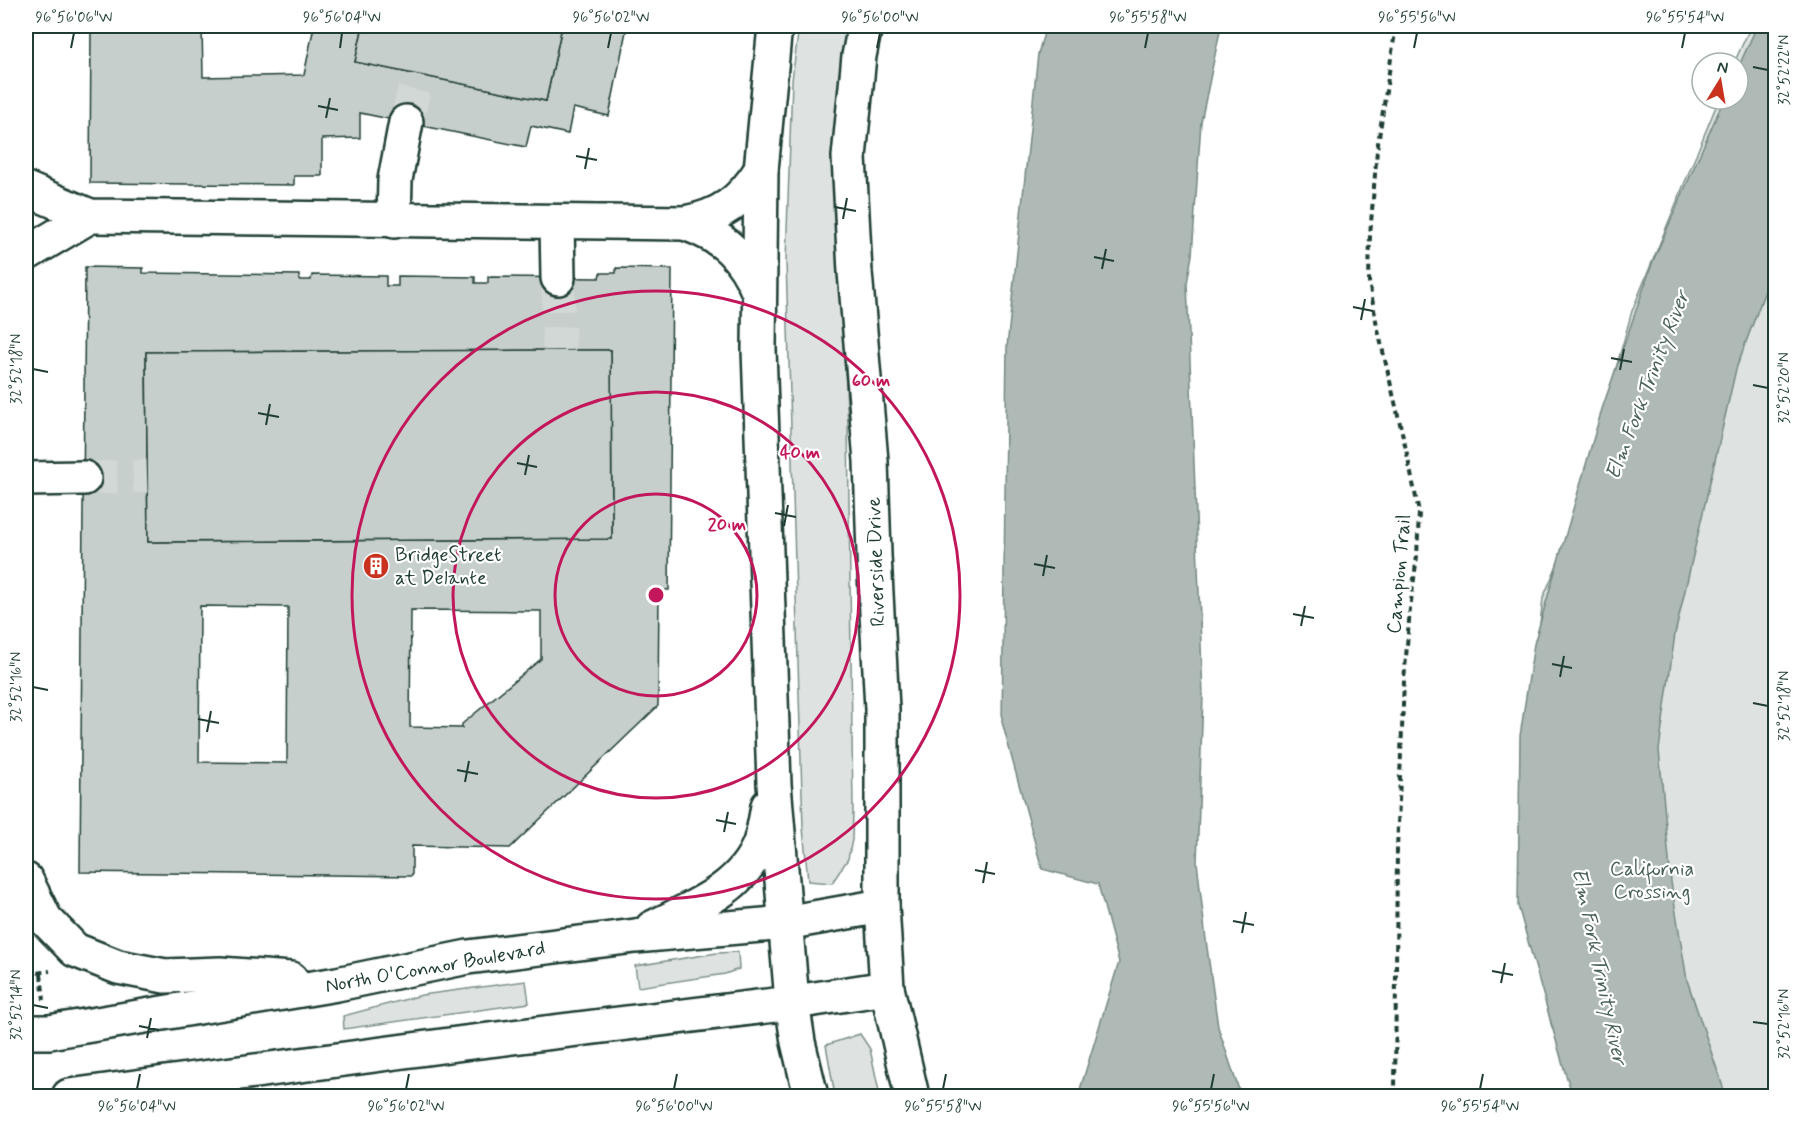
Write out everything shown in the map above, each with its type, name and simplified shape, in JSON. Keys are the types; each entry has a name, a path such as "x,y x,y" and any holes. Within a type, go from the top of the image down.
{"main road":[{"path":"775,26 761,170 759,360 774,784 792,1002 798,1042 811,1096"},
{"name":"Riverside Drive","path":"865,26 859,56 849,157 855,273 872,461 882,709 882,906 887,988 912,1096"},
{"path":"394,221 395,180 406,122"},
{"path":"26,189 90,216 685,223 702,220 733,204 749,189 761,170"},
{"path":"26,254 90,216"},
{"path":"557,222 558,278"},
{"path":"685,223 705,230 722,240 751,273 759,293"},
{"path":"26,479 84,478"},
{"path":"635,936 711,898 740,875 759,843 774,784"},
{"path":"26,880 45,919 75,950 118,968 165,976 220,974 337,984"},
{"name":"North O'Connor Boulevard","path":"26,1032 49,1032 337,984 468,957 635,936 785,923 882,906"},
{"path":"69,1096 887,988"}],"path":[{"name":"Campion Trail","path":"1395,1096 1397,849 1404,681 1417,556 1419,512 1369,282 1370,235 1377,150 1396,26"},
{"path":"27,974 41,974 45,1003"}],"green space":[{"path":"799,26 845,26 839,133 838,246 848,424 853,812 852,840 848,859 832,883 808,881 803,828 786,261 792,80"},
{"name":"California Crossing","path":"1751,26 1775,26 1775,1096 1578,1096 1551,1024 1526,882 1532,692 1543,598 1569,537 1632,311 1714,111 1750,111 1750,51 1740,51"},
{"path":"738,952 739,969 725,974 638,987 635,966 717,953"},
{"path":"526,981 529,1003 344,1029 343,1016 422,995"},
{"path":"860,1034 870,1049 880,1096 835,1096 826,1045"}],"water":[{"path":"1046,26 1221,26 1201,122 1192,255 1187,283 1203,696 1197,862 1218,1027 1241,1096 1078,1096 1119,962 1098,884 1042,869 1002,722 1007,347 1038,54"},
{"name":"California Crossing","path":"1757,26 1775,26 1775,264 1736,369 1675,634 1659,750 1671,882 1687,980 1726,1096 1573,1096 1518,906 1520,736 1534,644 1602,409 1653,261 1719,111 1750,111 1750,51 1746,51"}],"building":[{"path":"91,26 202,26 203,77 304,75 314,26 363,26 355,62 546,101 562,26 627,26 609,116 573,108 568,134 531,126 526,147 360,113 360,138 322,139 322,176 294,176 294,185 90,183"},
{"path":"363,26 562,26 546,101 355,62"},
{"name":"BridgeStreet at Delante","path":"85,267 143,268 143,273 299,275 299,280 311,280 312,275 386,276 386,286 398,286 398,276 475,277 475,283 488,283 488,277 599,278 600,273 616,273 616,268 672,269 669,590 659,590 658,706 510,848 412,846 412,876 80,872","holes":["611,350 612,539 148,542 146,352","200,606 288,607 287,763 199,762","411,610 541,611 541,659 462,724 462,728 410,727"]},
{"path":"611,350 612,539 148,542 146,352"}],"tunnel":[{"path":"406,122 418,75"},
{"path":"558,278 559,350"},
{"path":"84,478 147,476"}],"place":[{"name":"BridgeStreet at Delante","path":"376,566"}],"water label":[{"name":"Elm Fork Trinity River","path":"1647,385"},
{"name":"Elm Fork Trinity River","path":"1600,966"}]}
